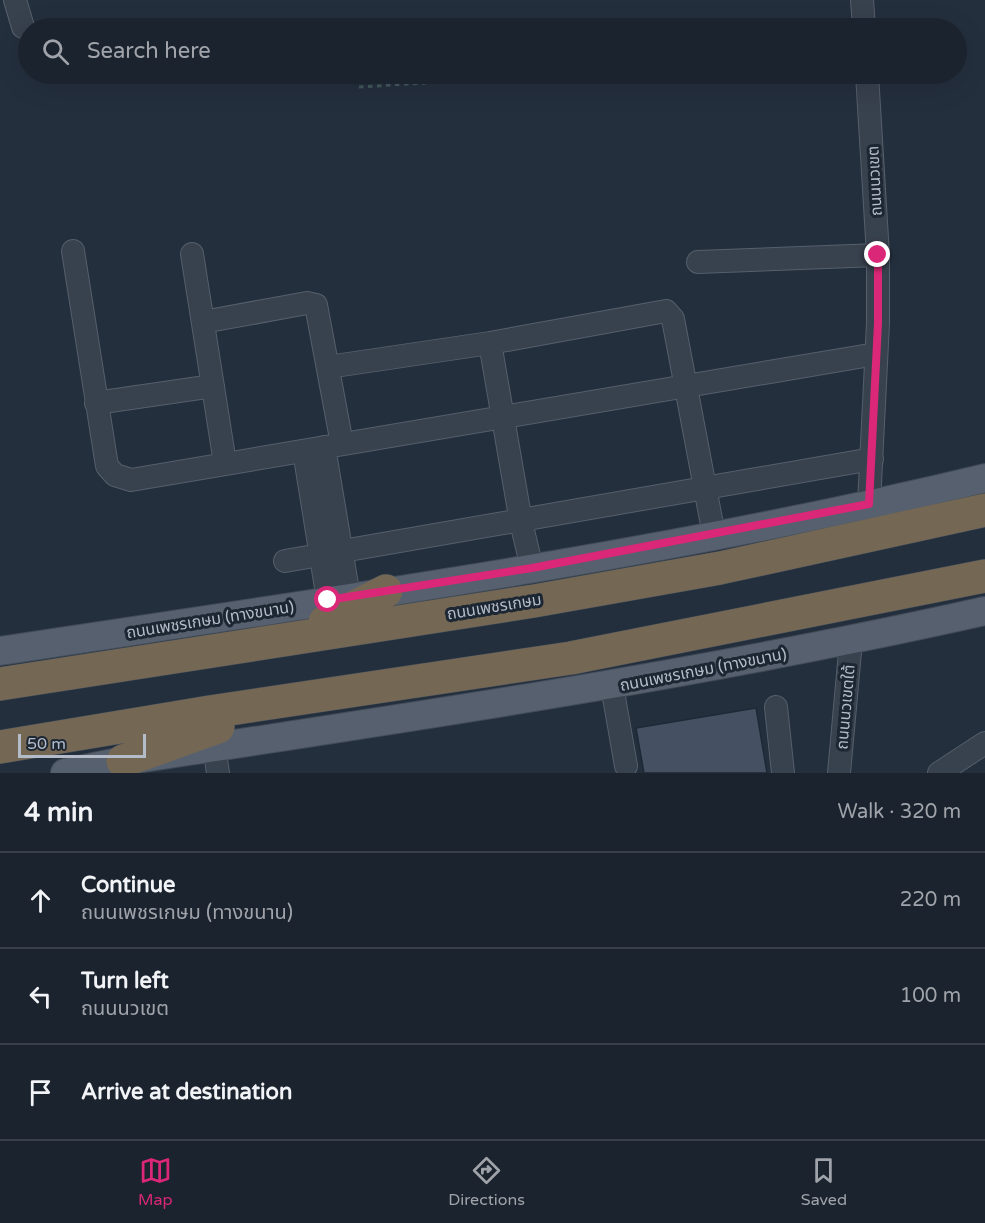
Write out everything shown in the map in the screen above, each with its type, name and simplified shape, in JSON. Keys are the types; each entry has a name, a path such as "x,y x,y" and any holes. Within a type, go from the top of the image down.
{"highway":[{"name":"ถนนเพชรเกษม","path":"0,684 284,638 534,601 720,568 985,510"},
{"path":"0,747 571,658 985,576"},
{"path":"284,638 344,614 386,591"},
{"path":"123,761 234,722 272,703"}],"main road":[{"name":"ถนนเพชรเกษม (ทางขนาน)","path":"0,651 532,568 714,535 985,478"},
{"name":"ถนนเพชรเกษม (ทางขนาน)","path":"68,773 123,761 216,760 851,641 985,611"}],"street":[{"path":"15,0 20,18"},
{"path":"862,0 863,18"},
{"name":"ถนนนวเขต","path":"868,84 878,255 869,504"},
{"path":"73,251 107,466 115,475 131,480 502,415 876,354"},
{"path":"192,254 225,463"},
{"path":"698,262 878,255"},
{"path":"203,322 312,303 318,309 328,367 323,447 331,553 339,598"},
{"path":"328,367 490,343 666,311 673,319 714,535"},
{"path":"490,343 521,522 532,568"},
{"path":"96,404 213,386"},
{"path":"285,561 521,522 872,459"},
{"name":"ถนนนวเขตใต้","path":"839,773 851,641"},
{"path":"612,686 626,766"},
{"path":"776,706 783,773"},
{"path":"939,773 985,743"}],"path":[{"path":"359,87 409,84"}],"building":[{"path":"756,708 767,773 644,773 636,728"}],"route":[{"path":"328,600 532,568 869,504 878,323 878,255"}]}
